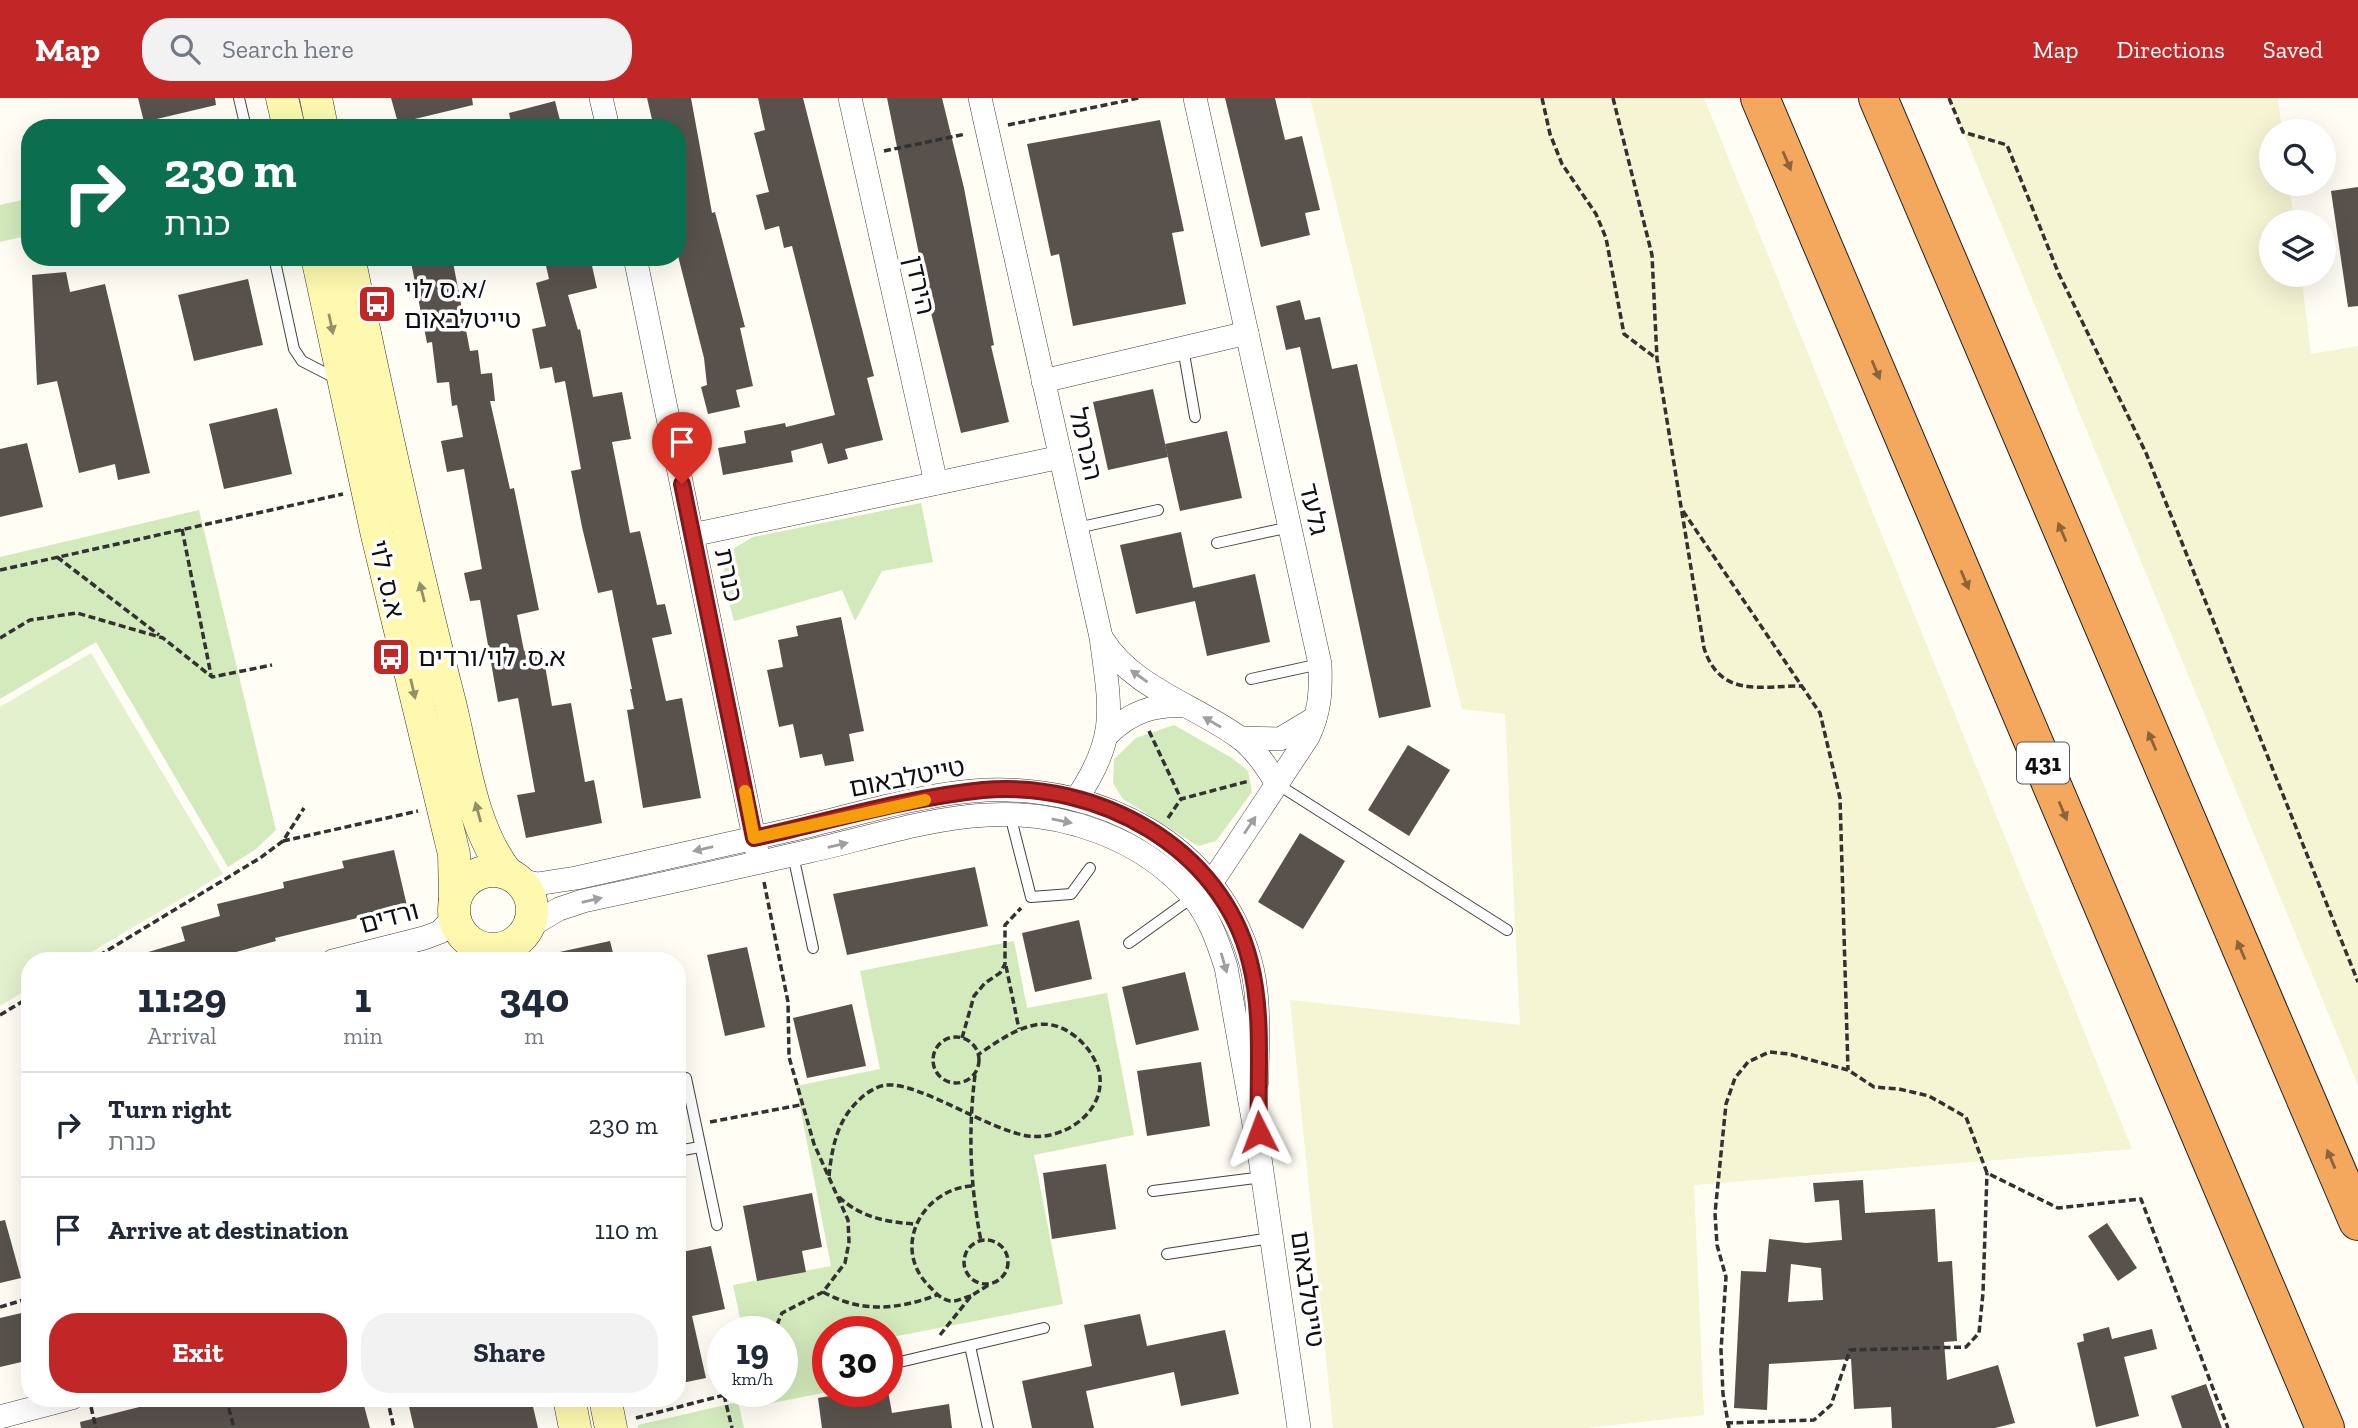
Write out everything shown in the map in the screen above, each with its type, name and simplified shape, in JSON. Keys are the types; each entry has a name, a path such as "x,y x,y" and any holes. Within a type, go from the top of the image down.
{"highway":[{"name":"431","path":"1760,98 2325,1428"},
{"path":"1878,98 2358,1222"}],"main road":[{"path":"282,98 287,119"},
{"path":"316,98 320,119"},
{"name":"א.ס. לוי","path":"319,266 367,488 454,853 464,929"},
{"name":"א.ס. לוי","path":"351,266 404,523 472,788 491,853 513,876"},
{"path":"481,872 513,876 532,901 523,942 489,950 464,929 460,888 481,872"},
{"path":"571,1407 575,1428"}],"street":[{"path":"601,98 606,119"},
{"name":"הירדן","path":"850,98 936,483"},
{"name":"הכרמל","path":"980,98 1101,637 1111,709 1108,734 1093,771 1077,799"},
{"name":"גלעד","path":"1193,897 1212,882 1277,784 1318,716 1321,693 1320,664 1195,98"},
{"name":"כנרת","path":"637,266 760,862"},
{"path":"1043,381 1247,333"},
{"path":"692,535 1061,457"},
{"path":"1101,637 1112,654 1127,668 1240,738 1262,760 1277,784"},
{"path":"1108,734 1140,711 1164,705 1185,706"},
{"path":"1240,738 1280,739 1318,716"},
{"name":"טייטלבאום","path":"513,876 549,883 911,803 984,790 1042,792 1077,799 1113,812 1156,834 1190,858 1212,882 1240,932 1256,988 1262,1167"},
{"name":"טייטלבאום","path":"523,942 559,909 583,901 954,820 1010,815 1071,822 1103,834 1154,862 1193,897 1218,941 1226,967 1262,1167 1299,1428"},
{"name":"ורדים","path":"369,952 440,932 464,929"},
{"path":"0,1417 38,1407"}],"lane":[{"path":"239,98 244,119"},
{"path":"276,266 294,349 302,361 344,383"},
{"path":"1183,348 1195,417"},
{"path":"1077,528 1158,510"},
{"path":"1217,543 1290,526"},
{"path":"1251,679 1320,664"},
{"path":"1277,784 1507,930"},
{"path":"1010,815 1031,897 1071,894 1090,867"},
{"path":"793,855 813,948"},
{"path":"1129,943 1193,897"},
{"path":"686,1078 717,1225"},
{"path":"686,1149 700,1147"},
{"path":"1153,1191 1262,1167"},
{"path":"1167,1254 1272,1238"},
{"path":"903,1361 1044,1328"},
{"path":"970,1346 988,1428"}],"path":[{"path":"1542,98 1550,134 1562,164 1596,214 1606,238 1624,334 1657,359"},
{"path":"1614,98 1652,255 1657,359 1710,666 1721,678 1736,686 1802,686"},
{"path":"1949,98 1963,132 2007,145 2058,272 2146,453 2358,982"},
{"path":"0,570 367,488"},
{"path":"1682,510 1820,713 1840,798 1848,1070"},
{"path":"182,529 212,677"},
{"path":"57,557 212,677 272,665"},
{"path":"0,638 30,620 77,613 163,638"},
{"path":"1140,711 1181,799"},
{"path":"1156,834 1181,799 1264,777 1277,784"},
{"path":"105,952 284,841 441,806"},
{"path":"284,841 304,808"},
{"path":"760,862 788,1002 789,1057 800,1104 848,1220 849,1242 845,1263 823,1292 781,1316"},
{"path":"1019,1029 1005,964 1005,925 1031,897"},
{"path":"962,1038 974,996 985,983 1000,973 1005,964"},
{"path":"0,1015 21,1002"},
{"path":"829,1176 839,1126 852,1106 866,1093 888,1085 913,1090 970,1115 1026,1136 1047,1138 1085,1119 1097,1095 1099,1072 1089,1051 1075,1035 1055,1025 1039,1024 1019,1029 979,1054 970,1115 972,1186 981,1241"},
{"path":"975,1075 959,1084 944,1080 934,1067 933,1057 941,1043 962,1038 969,1041 979,1054"},
{"path":"1769,1052 1789,1054 1848,1070 1874,1087 1929,1096 1966,1117 1987,1173 1979,1333 1966,1346 1850,1350 1831,1405 1814,1420 1727,1425 1721,1350 1726,1277 1717,1245 1715,1213 1726,1104 1735,1078 1748,1062 1769,1052"},
{"path":"696,1125 800,1104"},
{"path":"1987,1173 2057,1208 2141,1199 2228,1428"},
{"path":"971,1296 951,1301 937,1295 919,1275 912,1260 914,1224 939,1200 958,1187 972,1186"},
{"path":"838,1195 853,1210 892,1222 914,1224"},
{"path":"929,1355 946,1324 971,1296 992,1283 1003,1275 1007,1268 1007,1255 997,1243 981,1241 968,1249 965,1267 973,1280 992,1283"},
{"path":"823,1292 844,1304 864,1308 914,1304 937,1295"},
{"path":"0,1307 21,1301"},
{"path":"686,1402 707,1398"},
{"path":"91,1407 96,1428"},
{"path":"228,1407 234,1428"},
{"path":"389,1407 394,1428"},
{"path":"609,1417 661,1407"},
{"path":"727,1407 732,1428"}],"green space":[{"path":"1310,98 1704,98 2132,1149 1694,1185 1704,1415 1586,1428 1333,1428 1290,1000 1520,1025 1505,714 1462,709"},
{"path":"1949,98 2278,98 2281,119 2259,119 2259,196 2291,196 2292,210 2259,210 2259,287 2303,287 2311,354 2358,346 2358,1085"},
{"path":"21,200 21,237 0,242 0,205"},
{"path":"921,503 933,562 882,571 855,621 842,590 734,621 722,576 731,550 753,537"},
{"path":"199,510 276,830 256,849 228,867 96,642 0,699 0,557"},
{"path":"91,653 223,874 91,952 21,952 21,993 0,1006 0,707"},
{"path":"1174,725 1232,758 1248,771 1252,792 1216,841 1198,846 1123,799 1113,783 1114,759 1136,738"},
{"path":"1014,941 1027,1008 1107,993 1134,1135 1034,1155 1063,1304 903,1335 903,1316 812,1316 812,1395 798,1398 798,1316 740,1316 733,1285 831,1266 796,1086 880,1069 860,971"},
{"path":"716,1407 739,1407 744,1428 638,1428 638,1425"}],"building":[{"path":"138,98 215,98 216,105 157,119 143,119"},
{"path":"391,98 472,98 473,105 415,119 397,119"},
{"path":"647,98 691,98 712,213 715,212 745,327 740,328 753,386 736,390 740,407 708,414 701,387 707,385 704,358 681,266 686,266 686,119 652,119"},
{"path":"758,98 803,98 874,376 867,378 883,440 845,449 848,459 828,464 822,443 791,451 793,462 723,475 718,448 746,443 744,431 785,423 786,427 835,415 792,246 784,248 779,226 765,230 756,195 769,192 754,133 765,130"},
{"path":"887,98 942,98 964,188 994,345 991,346 1009,422 961,433 931,313"},
{"path":"1225,98 1275,98 1285,140 1302,136 1320,210 1305,213 1310,235 1261,247"},
{"path":"555,101 560,119 510,119 509,113"},
{"path":"1160,120 1184,231 1172,233 1186,304 1073,326 1059,254 1051,256 1027,144"},
{"path":"2358,187 2358,306 2348,307 2336,210 2334,210 2332,196 2336,196 2336,190"},
{"path":"412,266 454,266 470,351 478,350 481,374 492,373 495,401 490,401 510,489 514,488 539,610 517,615 524,651 542,648 552,706 571,703 585,782 594,780 602,823 526,838 517,795 535,792 518,698 498,702 480,600 470,601 464,573 482,569 464,469 447,472 441,441 463,437 457,405 452,406 449,382 437,383 432,342 427,343"},
{"path":"546,266 592,266 597,288 568,295 578,330 580,329 593,397 622,392 631,439 612,442 630,533 640,531 657,605 665,604 672,634 652,638 666,701 682,698 701,798 643,808 627,710 634,709 632,689 612,590 598,593 582,527 571,471 581,469 565,381 555,383 552,367 540,369 532,329 546,326 536,283 549,279"},
{"path":"66,272 70,292 105,284 150,473 118,480 115,464 79,473 57,381 37,385 32,275"},
{"path":"248,279 263,345 194,361 178,295"},
{"path":"1300,300 1305,320 1320,317 1332,369 1357,364 1431,707 1379,718 1300,347 1286,350 1276,306"},
{"path":"1153,389 1168,457 1108,470 1093,402"},
{"path":"277,408 292,474 224,489 209,424"},
{"path":"1227,431 1242,498 1180,511 1165,444"},
{"path":"27,443 43,507 0,517 0,449"},
{"path":"1181,532 1193,588 1255,574 1270,642 1207,656 1195,601 1136,614 1120,545"},
{"path":"841,617 864,731 849,734 854,761 825,766 822,754 800,758 793,724 779,727 767,670 783,667 778,640 798,636 796,626"},
{"path":"1408,745 1450,770 1409,836 1368,810"},
{"path":"1300,833 1345,861 1303,929 1258,902"},
{"path":"394,850 407,906 275,938 276,941 236,952 148,952 185,941 181,927 220,916 217,904 284,888 283,882 344,868 342,861"},
{"path":"975,867 988,926 847,955 833,894"},
{"path":"1079,920 1092,979 1035,992 1022,933"},
{"path":"610,941 613,952 560,952"},
{"path":"747,947 765,1027 725,1036 707,955"},
{"path":"1185,972 1199,1030 1136,1045 1122,987"},
{"path":"852,1004 866,1066 807,1078 793,1018"},
{"path":"1201,1062 1210,1126 1147,1136 1137,1071"},
{"path":"1106,1164 1116,1229 1052,1239 1043,1173"},
{"path":"1863,1180 1865,1213 1935,1209 1938,1262 1952,1261 1957,1341 1944,1342 1947,1380 1998,1365 2015,1423 1995,1428 1892,1428 1891,1407 1854,1409 1851,1359 1769,1364 1767,1410 1734,1408 1741,1271 1766,1272 1769,1239 1806,1243 1842,1240 1839,1200 1815,1202 1813,1183","holes":["1791,1264 1821,1268 1823,1300 1788,1302"]},
{"path":"812,1193 822,1247 802,1251 806,1272 757,1281 743,1206"},
{"path":"5,1220 21,1278 0,1283 0,1221"},
{"path":"2107,1223 2137,1268 2118,1281 2088,1236"},
{"path":"711,1246 725,1309 692,1316 706,1378 686,1382 686,1251"},
{"path":"21,1313 21,1362 0,1367 0,1318"},
{"path":"1140,1314 1147,1346 1225,1330 1239,1394 1181,1406 1174,1372 1086,1391 1094,1428 1032,1428 1022,1381 1092,1366 1084,1325"},
{"path":"2109,1327 2112,1339 2152,1329 2157,1349 2124,1357 2139,1416 2096,1427 2077,1343 2084,1341 2083,1334"},
{"path":"2206,1384 2222,1428 2182,1428 2171,1396"},
{"path":"949,1404 952,1428 822,1428 819,1407 891,1407 892,1413"},
{"path":"139,1407 364,1407 370,1428 81,1428 80,1422"},
{"path":"409,1407 533,1407 538,1428 414,1428"}],"slow traffic":[{"path":"745,791 754,838 925,800"}],"place":[{"name":"א.ס לוי/ טייטלבאום","path":"377,304"},
{"name":"א.ס. לוי/ורדים","path":"391,657"}],"route":[{"path":"682,484 754,838 911,803 984,790 1042,792 1077,799 1113,812 1168,841 1190,858 1212,882 1228,907 1250,961 1256,988 1259,1026 1259,1132"}]}
